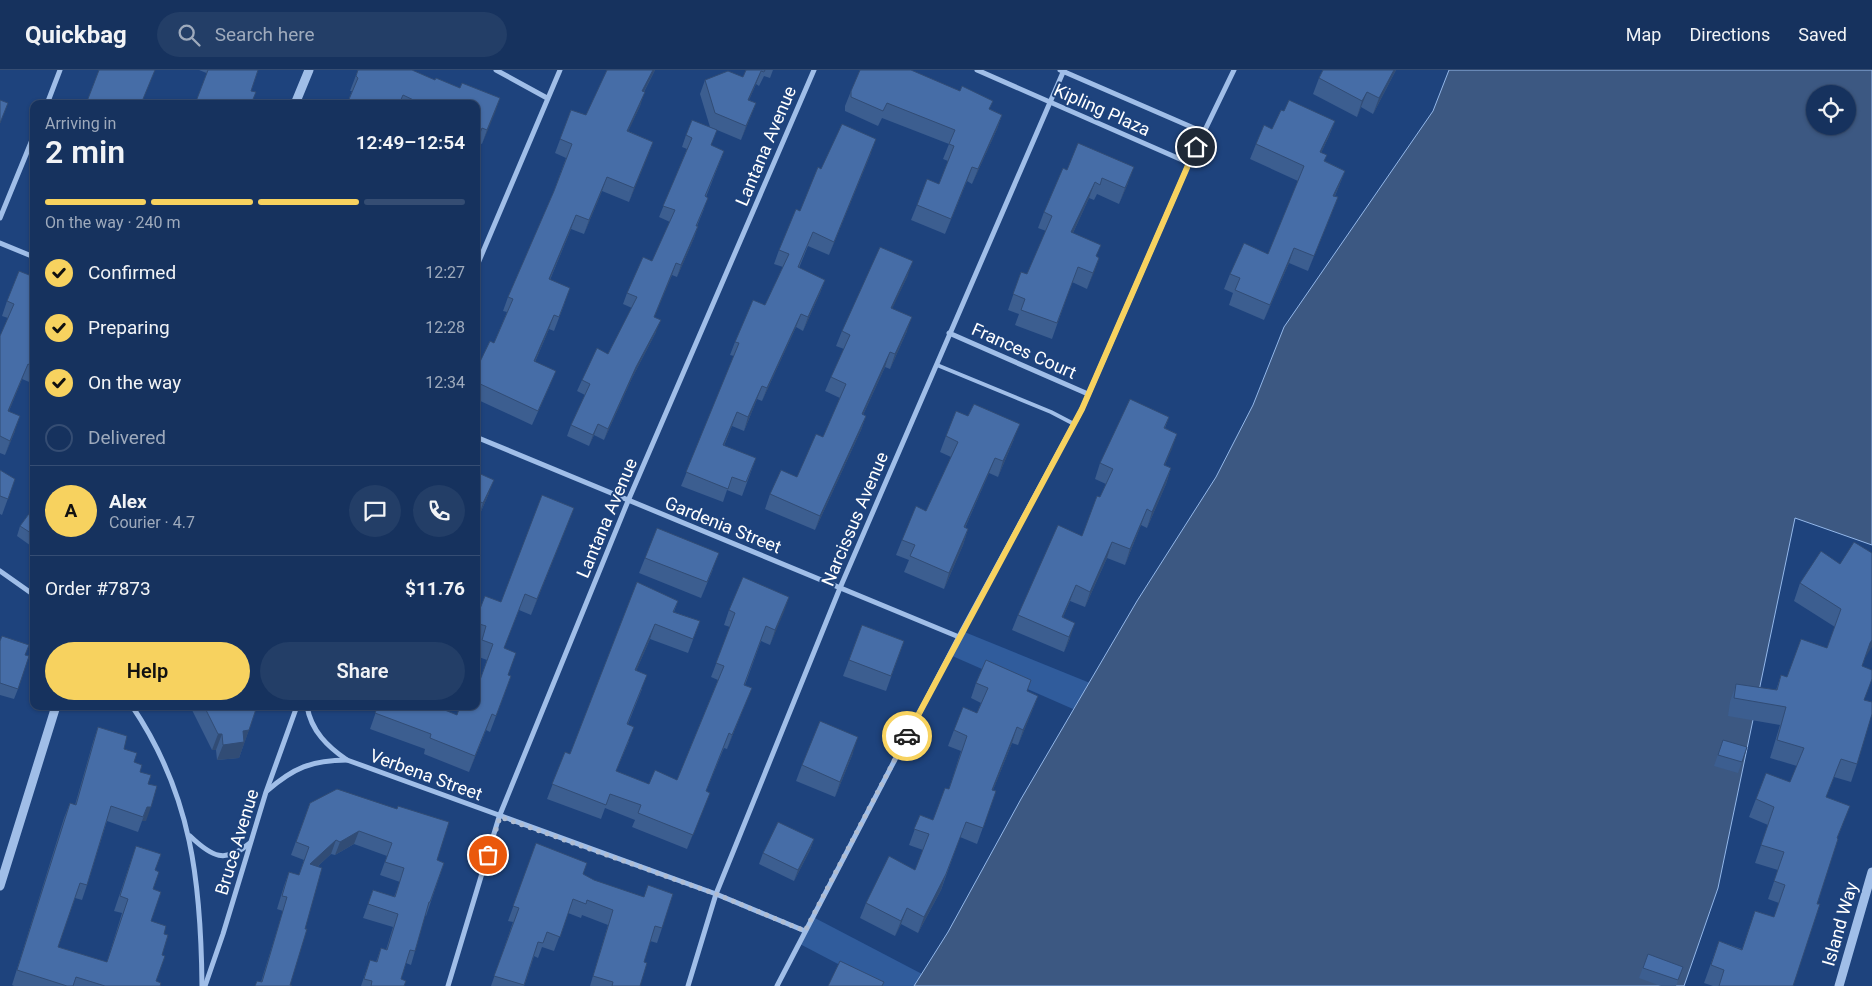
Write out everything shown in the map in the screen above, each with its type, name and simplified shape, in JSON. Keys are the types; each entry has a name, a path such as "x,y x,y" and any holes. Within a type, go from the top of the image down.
{"street":[{"path":"48,100 60,70"},
{"path":"297,100 309,70"},
{"path":"496,70 547,98"},
{"path":"480,258 560,70"},
{"name":"Lantana Avenue","path":"448,986 500,817 628,501 814,70"},
{"name":"Kipling Plaza","path":"977,70 1189,162"},
{"name":"Kipling Plaza","path":"1062,70 1203,132"},
{"name":"Narcissus Avenue","path":"688,986 716,894 840,588 1050,102 1062,70"},
{"path":"777,986 959,637 1074,424 1189,162 1234,70"},
{"path":"0,218 30,145"},
{"path":"0,243 30,255"},
{"name":"Frances Court","path":"949,333 1088,394"},
{"name":"Gardenia Street","path":"480,439 959,637"},
{"path":"0,571 30,592"},
{"path":"0,886 55,710"},
{"path":"134,710 160,755 190,836 199,896 204,986"},
{"name":"Bruce Avenue","path":"204,986 223,934 266,792 296,710"},
{"name":"Verbena Street","path":"309,710 316,732 331,749 347,760 716,894 805,931"},
{"name":"Verbena Street","path":"266,792 284,775 304,766 323,760 347,760"},
{"path":"190,836 203,848 215,854 225,856 238,854 250,843"},
{"name":"Island Way","path":"1838,986 1872,872"}],"lane":[{"path":"937,365 1051,412 1074,424"}],"shaded area":[{"path":"1449,70 1872,70 1872,545 1795,518 1718,888 1684,986 914,986 948,932 1021,799 1137,601 1216,477 1253,405 1284,327 1433,111"},
{"path":"962,631 1090,683 1073,709 950,655"},
{"path":"813,917 922,974 914,986 880,986 798,943"}],"building":[{"path":"99,70 155,70 143,99 145,100 88,100"},
{"path":"208,70 258,70 251,91 256,92 253,100 197,100"},
{"path":"358,70 412,70 460,88 462,83 500,98 487,130 482,128 480,133 480,100 414,100 403,95 401,100 349,100 358,78 356,76"},
{"path":"607,70 653,70 642,91 645,92 627,131 653,142 634,188 607,177 589,220 576,215 549,279 570,288 559,317 554,315 534,361 556,371 538,411 480,384 480,362 490,341 494,343 513,299 508,297 554,191 572,144 560,139 571,110 586,115"},
{"path":"746,70 765,70 764,72 761,71 748,100 756,103 746,126 715,113 705,80 728,71 743,77"},
{"path":"860,70 911,70 960,91 962,86 993,101 989,109 1002,115 978,169 972,167 951,219 917,205 927,179 939,184 954,146 949,144 955,130 887,103 883,111 851,97 851,91"},
{"path":"1323,70 1394,70 1379,98 1367,92 1362,101 1319,78"},
{"path":"0,100 8,103 0,123"},
{"path":"1289,100 1335,121 1320,152 1327,155 1324,161 1345,171 1333,196 1338,197 1314,256 1294,248 1270,305 1235,290 1240,278 1230,274 1244,243 1268,254 1304,166 1256,144 1264,125 1272,129 1281,110 1284,111"},
{"path":"692,120 717,130 711,145 724,151 705,196 708,198 696,226 698,226 681,265 676,263 654,317 661,320 636,367 608,429 598,424 593,435 571,425 590,384 582,380 597,348 608,354 637,297 627,293 643,257 652,261 675,210 663,206 692,138 686,135"},
{"path":"842,124 876,139 834,242 813,232 798,267 825,280 808,317 801,314 767,388 762,386 748,417 737,412 723,445 756,458 746,482 732,477 728,489 686,472 739,343 735,342 753,300 765,305 789,254 779,250 796,209 800,211 818,167 821,169"},
{"path":"1078,143 1134,167 1125,188 1102,178 1100,185 1095,182 1071,232 1101,245 1096,256 1099,258 1093,273 1078,267 1057,323 1021,310 1025,299 1013,294 1021,272 1027,274 1052,216 1044,212 1063,168 1067,170"},
{"path":"880,247 913,261 891,308 912,317 895,354 890,352 862,414 866,416 820,516 770,494 781,470 797,477 816,434 823,437 846,384 831,377 850,335 842,331"},
{"path":"19,271 30,275 30,365 28,364 8,411 20,416 10,441 0,436 0,336 14,304 7,301"},
{"path":"1130,399 1169,417 1164,428 1177,434 1164,465 1171,468 1152,512 1147,509 1130,549 1112,542 1090,592 1076,585 1062,617 1075,623 1069,637 1018,615 1058,525 1082,536 1097,496 1100,497 1113,469 1100,463"},
{"path":"974,404 1020,424 1003,461 995,458 964,527 968,529 949,573 910,556 915,545 902,540 916,506 926,511 958,442 946,436 956,411 968,416"},
{"path":"0,470 15,479 8,499 0,496"},
{"path":"480,474 494,480 483,503 480,502"},
{"path":"542,495 574,508 537,599 525,594 504,648 516,653 508,675 511,676 496,716 492,714 475,756 430,738 431,734 375,713 376,710 445,710 457,715 459,710 480,710 480,680 493,644 482,640 486,626 480,624 480,609 485,596 501,602"},
{"path":"30,512 30,532 20,526"},
{"path":"657,528 719,553 707,582 645,558"},
{"path":"1854,542 1872,553 1872,640 1862,666 1872,670 1872,679 1864,700 1872,702 1872,714 1857,764 1841,759 1826,797 1850,806 1837,838 1817,904 1820,904 1793,986 1719,986 1724,970 1711,965 1719,941 1742,950 1755,911 1774,917 1785,885 1774,881 1784,852 1761,845 1774,807 1756,799 1766,773 1790,782 1804,748 1777,740 1786,707 1734,698 1736,684 1777,690 1781,675 1787,677 1801,639 1827,648 1841,609 1800,583 1821,551 1840,564"},
{"path":"743,577 789,597 775,630 766,626 744,685 752,688 732,735 729,733 706,791 710,793 693,835 638,813 641,805 610,794 606,805 552,784 565,752 570,754 637,582 678,601 673,612 700,621 693,639 655,624 635,670 647,675 627,724 634,727 616,771 649,784 655,770 677,780 724,666 716,663 735,613 729,610"},
{"path":"862,625 904,641 891,676 849,660"},
{"path":"2,636 29,645 25,655 29,656 18,689 0,683 0,641"},
{"path":"986,660 1031,680 1027,691 1038,696 1023,730 1017,727 992,790 996,791 983,828 966,822 946,874 924,917 907,908 901,921 866,903 889,856 915,870 929,834 914,829 920,815 933,820 945,788 949,789 967,736 954,730 963,707 977,713 988,688 976,683"},
{"path":"206,710 256,710 249,730 243,731 244,742 223,745 222,734 218,734"},
{"path":"820,721 858,737 840,782 802,765"},
{"path":"98,727 127,736 124,749 137,753 134,762 142,765 140,772 151,775 148,784 157,786 151,807 147,807 143,817 111,806 87,885 80,883 58,947 107,962 128,899 120,896 136,846 161,854 155,870 159,872 153,889 161,892 151,921 166,926 164,934 168,935 162,955 165,956 156,981 161,983 160,986 105,986 76,977 73,986 67,986 17,970 70,803 76,805"},
{"path":"1723,740 1747,747 1742,762 1718,755"},
{"path":"337,789 397,809 398,806 449,822 437,860 444,863 429,902 415,951 410,950 401,979 406,981 404,986 371,986 372,981 364,979 370,960 377,962 381,948 387,950 398,914 368,904 373,890 395,897 404,868 385,862 392,843 359,831 340,842 336,840 310,864 322,868 305,929 307,929 290,985 292,986 255,986 257,981 262,982 287,897 282,896 289,872 299,875 309,847 296,842 310,803"},
{"path":"778,822 814,839 798,870 763,853"},
{"path":"536,843 587,863 583,874 594,880 644,897 648,885 673,894 662,928 655,926 644,962 647,963 640,986 612,986 613,982 593,976 613,910 587,900 586,904 573,899 560,937 547,932 543,943 538,942 524,985 494,976 519,908 513,906"},
{"path":"1648,954 1683,967 1678,980 1643,968"},
{"path":"840,961 884,982 882,986 828,986"}],"way so far":[{"path":"488,855 500,817 716,894 805,931 907,736"}],"route":[{"path":"907,736 1082,409 1196,147"}]}
